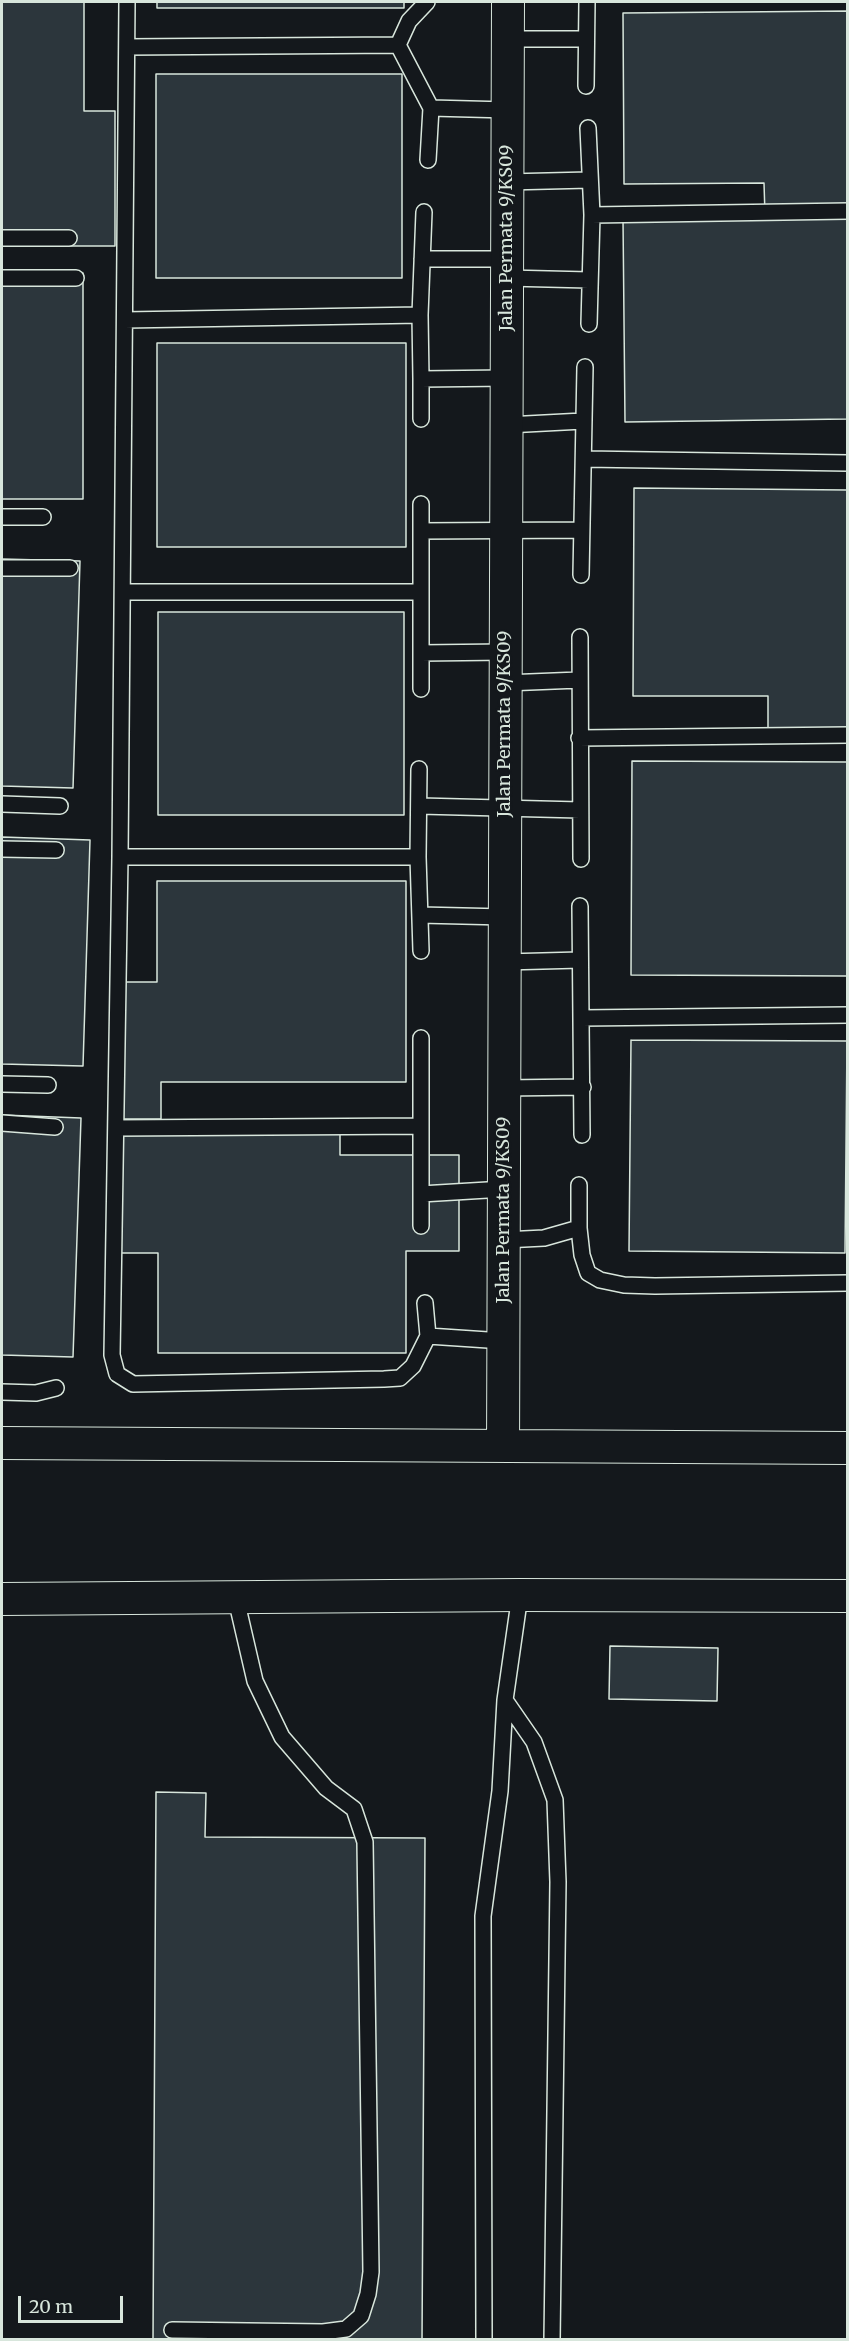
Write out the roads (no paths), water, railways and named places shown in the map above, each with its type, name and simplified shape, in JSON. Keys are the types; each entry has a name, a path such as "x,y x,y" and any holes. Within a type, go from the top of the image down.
{"street":[{"name":"Jalan Permata 9/KS09","path":"503,1446 508,2"},
{"path":"2,1443 848,1448"},
{"path":"2,1599 236,1599 520,1595 848,1596"}],"lane":[{"path":"127,2 123,592 112,1354 117,1374 133,1384 144,1385 400,1378 413,1366 428,1336 425,1304"},
{"path":"398,45 409,21 427,2"},
{"path":"586,86 587,2"},
{"path":"508,39 585,39"},
{"path":"127,47 398,45"},
{"path":"398,45 431,108 428,159"},
{"path":"431,108 508,110"},
{"path":"588,128 592,215 589,324"},
{"path":"507,182 589,180"},
{"path":"592,215 848,211"},
{"path":"421,419 420,315 424,212"},
{"path":"2,238 69,238"},
{"path":"422,259 589,280"},
{"path":"2,278 76,278"},
{"path":"124,320 420,315"},
{"path":"581,575 585,367"},
{"path":"421,379 507,378"},
{"path":"507,425 583,421"},
{"path":"585,459 848,463"},
{"path":"421,504 421,689"},
{"path":"2,517 44,518"},
{"path":"421,531 581,530"},
{"path":"2,568 70,568"},
{"path":"123,592 421,592"},
{"path":"580,637 581,859"},
{"path":"421,653 505,652"},
{"path":"505,683 579,680"},
{"path":"579,738 848,735"},
{"path":"419,769 418,857 421,951"},
{"path":"2,804 60,806"},
{"path":"420,806 580,810"},
{"path":"2,849 56,850"},
{"path":"120,857 418,857"},
{"path":"580,906 582,1135"},
{"path":"420,915 505,916"},
{"path":"505,962 580,960"},
{"path":"582,1018 848,1015"},
{"path":"421,1038 421,1226"},
{"path":"2,1084 48,1085"},
{"path":"504,1088 583,1087"},
{"path":"2,1123 55,1127"},
{"path":"116,1128 421,1126"},
{"path":"579,1185 579,1228 582,1255 588,1273 608,1282 655,1286 848,1283"},
{"path":"421,1194 504,1189"},
{"path":"504,1240 544,1238 579,1228"},
{"path":"428,1336 503,1341"},
{"path":"2,1392 36,1393 56,1388"},
{"path":"484,2340 483,1916 500,1791 505,1700 520,1595"},
{"path":"172,2330 323,2332 346,2329 361,2316 368,2294 371,2272 365,1842 354,1809 326,1788 282,1737 255,1681 236,1599"},
{"path":"505,1700 534,1742 555,1800 558,1882 552,2340"}]}
